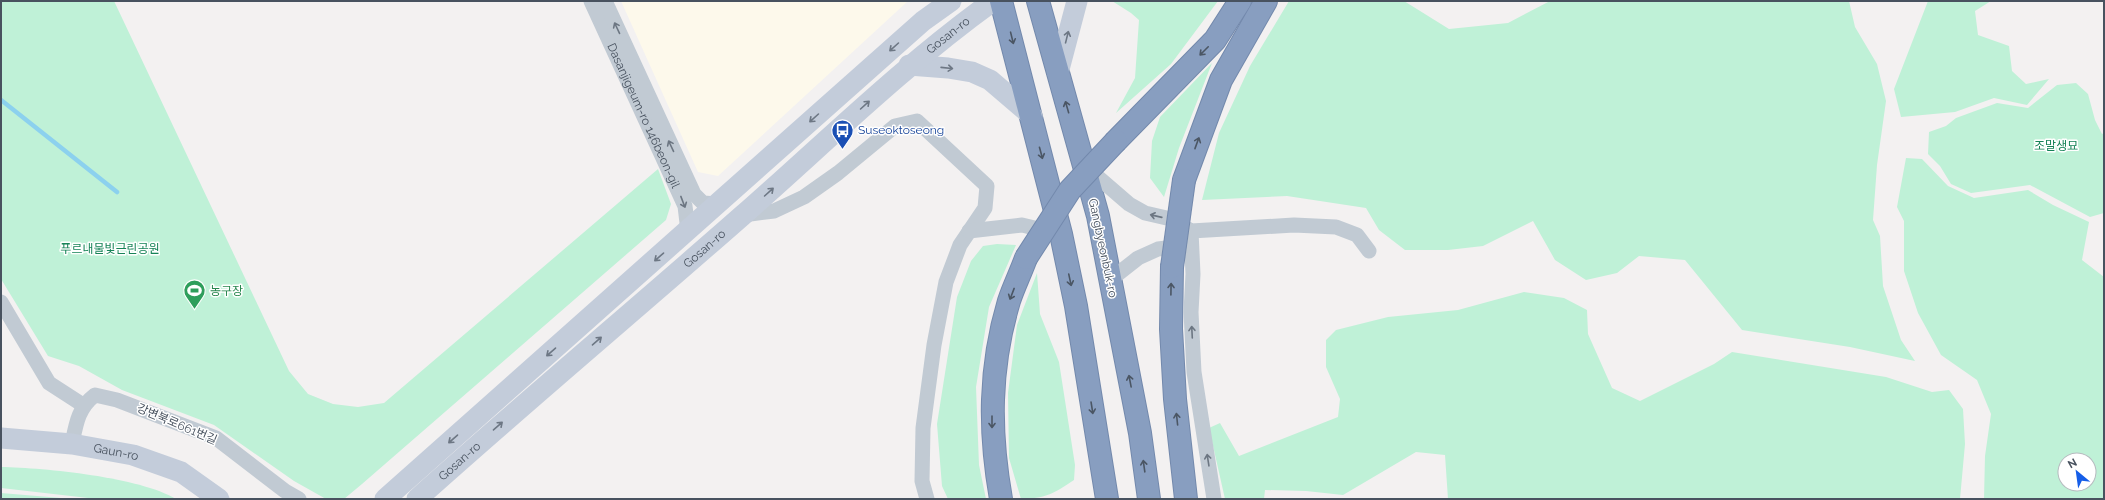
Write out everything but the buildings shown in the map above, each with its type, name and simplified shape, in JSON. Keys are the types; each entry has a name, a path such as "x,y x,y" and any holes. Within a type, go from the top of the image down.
{"highway":[{"path":"1001,1 1032,116 1061,234 1076,306 1104,498"},
{"name":"Gangbyeonbuk-ro","path":"1038,1 1098,216 1140,433 1149,499"},
{"path":"1001,499 995,462 992,428 993,379 1010,300 1026,258 1070,190 1215,40 1240,1"},
{"path":"1186,499 1175,399 1171,329 1172,267 1184,180 1221,80 1266,1"}],"street":[{"name":"Dasanjigeum-ro 146beon-gil","path":"591,1 685,206 688,231"},
{"name":"Dasanjigeum-ro 146beon-gil","path":"605,1 694,194 703,202 718,204"},
{"path":"923,21 933,1"},
{"name":"Gosan-ro","path":"385,499 923,21 951,1"},
{"name":"Gosan-ro","path":"417,499 498,426 743,215 908,66 993,1"},
{"path":"1058,73 1077,1"},
{"path":"908,66 948,68 972,72 990,80 1032,116"},
{"path":"743,215 774,211 804,197 838,173 895,126 917,121 987,186 985,208 960,245 946,282 934,345 923,428 922,481 927,499"},
{"path":"1085,166 1129,204 1145,213 1171,219 1192,238 1193,274 1191,312 1194,372 1214,499"},
{"path":"969,231 1022,225 1061,234"},
{"path":"1110,280 1138,258 1158,249 1192,238 1294,225 1336,227 1357,235 1369,251"},
{"path":"1,302 50,383 83,405 77,417 72,444"},
{"name":"강변북로661번길","path":"83,405 95,395 117,400 216,438 285,491 300,499"},
{"name":"Gaun-ro","path":"1,438 72,444 133,455 181,472 219,499"}],"shaded area":[{"path":"621,1 908,1 718,176 698,172"}],"green space":[{"name":"푸르내물빛근린공원","path":"1,1 114,1 289,371 308,394 333,404 358,407 384,403 658,169 671,204 666,220 344,499 326,499 294,481 214,425 122,390 79,366 48,356 1,279"},
{"path":"1112,1 1218,1 1171,64 1116,113 1135,78 1139,20"},
{"path":"1289,1 1404,1 1449,29 1508,23 1550,1 1849,1 1855,27 1877,64 1886,101 1877,165 1873,220 1880,236 1883,286 1901,340 1915,361 1850,347 1742,330 1685,260 1639,256 1617,273 1586,280 1555,260 1533,221 1483,246 1448,250 1405,250 1379,230 1366,208 1287,196 1202,200 1219,133 1250,66"},
{"path":"1928,1 1991,1 1975,11 1978,35 2009,46 2012,71 2026,84 2049,79 2027,105 1994,98 1955,112 1901,117 1894,89"},
{"path":"1212,63 1179,148 1164,197 1150,178 1152,141 1160,117"},
{"name":"조말생묘","path":"2076,83 2088,94 2095,120 2102,134 2104,133 2104,213 2090,217 2030,185 1971,193 1951,184 1940,166 1928,154 1929,132 1946,126 1956,118 1997,103 2028,108 2057,85"},
{"path":"1906,158 1922,159 1948,186 1974,198 2028,190 2053,205 2089,222 2082,260 2104,277 2104,499 1984,499 1985,456 1991,414 1977,380 1941,355 1918,313 1904,271 1904,221 1897,207"},
{"path":"997,244 1016,245 989,307 976,387 979,465 986,499 948,499 942,486 937,424 957,297 971,261 983,246"},
{"path":"1037,273 1040,314 1059,362 1075,465 1074,480 1049,494 1036,498 1021,499 1009,458 1008,393 1017,325"},
{"path":"1524,292 1564,298 1587,310 1588,334 1612,388 1640,401 1714,364 1732,352 1886,377 1932,392 1949,390 1963,409 1965,444 1960,499 1448,499 1445,455 1416,452 1343,495 1306,491 1265,490 1264,499 1225,499 1209,428 1220,423 1239,456 1338,417 1340,399 1326,367 1326,340 1336,330 1388,317 1458,310"},
{"path":"1,467 42,469 116,479 160,491 176,499 97,499 1,488"},
{"path":"1,493 73,499 1,499"}],"waterway":[{"path":"1,100 117,192"}],"place":[{"name":"Suseoktoseong","path":"842,150"},
{"name":"농구장","path":"195,310"}]}
